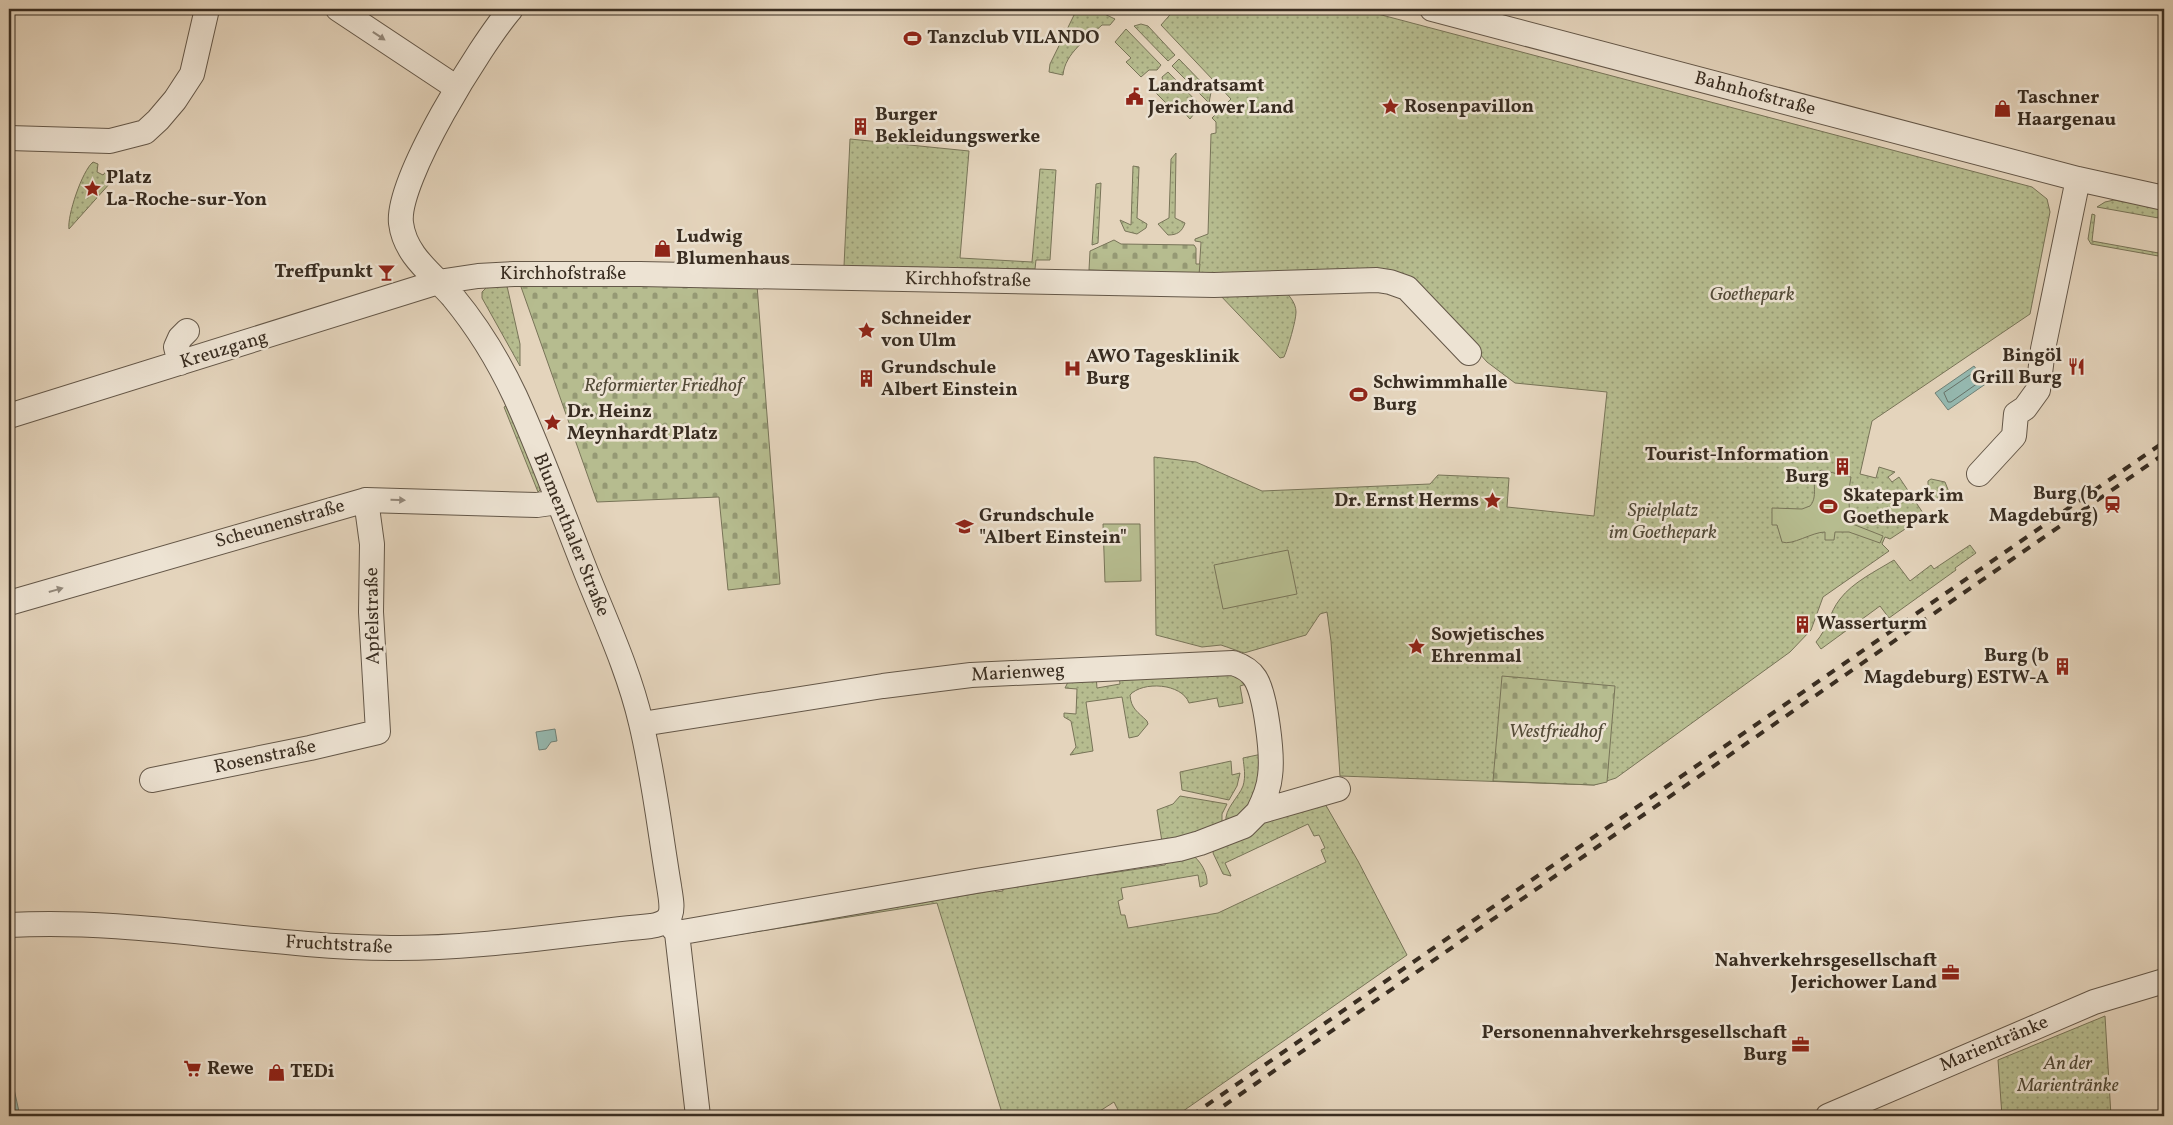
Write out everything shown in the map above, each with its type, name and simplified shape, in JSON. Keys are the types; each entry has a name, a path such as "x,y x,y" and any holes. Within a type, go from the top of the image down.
{"street":[{"path":"9,138 110,141 128,138 145,132 175,100 192,74 207,9"},
{"path":"338,9 457,88"},
{"name":"Blumenthaler Straße","path":"510,9 457,88 410,180 403,198 401,212 402,232 407,244 423,267 452,296 468,318 506,378 620,657 642,724 672,906 672,926 698,1116"},
{"name":"Bahnhofstraße","path":"1432,9 2078,179 2164,198"},
{"path":"1979,474 2014,436 2016,414 2025,408 2038,390 2044,343 2078,179"},
{"name":"Kirchhofstraße","path":"438,282 478,276 514,274 650,274 1214,285 1377,280 1407,288 1469,353"},
{"name":"Kreuzgang","path":"9,416 438,282"},
{"path":"180,363 176,347 180,338 188,331"},
{"name":"Scheunenstraße","path":"9,603 366,500 537,505 558,502"},
{"name":"Apfelstraße","path":"366,500 372,544 371,612 378,732"},
{"name":"Marienweg","path":"642,724 873,687 971,675 1233,663 1240,665 1254,676 1262,694 1270,745 1271,774 1268,788 1258,812 1244,826 1200,844 1179,849 976,881 672,926"},
{"name":"Rosenstraße","path":"152,780 310,748 378,732"},
{"name":"Marienweg","path":"1258,812 1338,789"},
{"name":"Fruchtstraße","path":"9,925 97,924 302,943 408,948 490,943 659,925 672,926"},
{"name":"Marientränke","path":"1828,1116 2094,1002 2164,982"}],"green space":[{"path":"1077,9 1094,9 1115,19 1110,25 1102,25 1072,53 1063,75 1049,72 1050,64"},
{"name":"Goethepark","path":"1175,9 1359,9 2032,187 2047,199 2050,212 2030,314 1872,421 1860,474 1876,478 1879,467 1895,472 1888,477 1892,482 1899,477 1925,516 1890,539 1885,537 1882,544 1889,551 1823,597 1811,630 1790,652 1616,778 1594,785 1340,776 1331,641 1327,612 1320,614 1306,635 1244,653 1221,645 1202,647 1156,635 1154,457 1196,462 1262,491 1430,484 1438,475 1509,478 1507,507 1594,516 1607,392 1515,383 1487,362 1416,283 1199,274 1201,242 1195,241 1195,239 1208,234 1211,134 1216,133 1216,122 1212,118 1231,99 1161,25"},
{"path":"1141,24 1148,26 1175,55 1168,61 1134,26"},
{"path":"1126,29 1161,65 1157,70 1149,70 1141,77 1126,62 1131,58 1115,42"},
{"path":"1179,59 1211,92 1209,103 1172,66"},
{"path":"1168,72 1204,109 1197,110 1190,119 1175,103 1170,107 1155,92 1163,82 1162,77"},
{"path":"850,139 969,151 960,258 1032,262 1040,169 1056,170 1050,260 1036,260 1035,269 844,266"},
{"path":"1176,153 1175,218 1185,223 1179,232 1168,235 1158,224 1169,218 1171,159"},
{"path":"93,162 98,164 97,172 103,175 109,168 120,172 69,229 70,214 76,194 84,174"},
{"path":"1133,166 1139,167 1137,218 1147,224 1146,228 1137,234 1125,231 1120,220 1131,225"},
{"path":"1101,183 1098,243 1092,245 1096,184"},
{"path":"2114,200 2164,209 2164,219 2097,207 2105,202"},
{"path":"2092,214 2095,215 2092,241 2164,254 2164,257 2091,244 2088,239"},
{"path":"1114,240 1121,244 1194,245 1196,248 1196,264 1200,264 1199,274 1089,270 1090,251"},
{"name":"Reformierter Friedhof","path":"520,284 757,285 780,584 728,590 719,497 597,502"},
{"path":"507,286 520,344 520,366 482,298 482,292 487,287"},
{"path":"1283,288 1293,302 1296,312 1288,347 1284,357 1280,358 1218,293"},
{"path":"508,405 539,483 540,490 538,492 504,407"},
{"name":"Skatepark im Goethepark","path":"1821,470 1851,477 1849,489 1855,489 1855,501 1849,501 1850,523 1883,536 1880,543 1849,532 1835,532 1834,540 1825,540 1825,532 1791,542 1782,542 1777,525 1772,525 1772,508 1802,509 1810,506 1814,497 1815,477"},
{"path":"1931,479 1945,482 1949,492 1948,499 1941,502 1934,497 1928,484 1928,481"},
{"path":"1103,524 1140,524 1141,581 1105,582"},
{"path":"1970,545 1976,553 1955,568 1956,570 1889,618 1880,606 1821,649 1816,642 1840,599 1851,587 1865,577 1894,560 1910,581 1931,565 1934,569"},
{"path":"1288,550 1297,594 1223,609 1214,565"},
{"path":"1222,671 1250,683 1240,686 1243,703 1219,707 1217,698 1189,703 1179,691 1170,688 1152,686 1143,688 1130,695 1133,707 1148,724 1138,736 1129,738 1122,697 1086,702 1093,751 1070,755 1076,747 1071,721 1064,717 1064,713 1076,714 1077,689 1065,688 1071,676 1096,675 1097,688 1120,684 1119,674"},
{"name":"Westfriedhof","path":"1502,676 1615,686 1607,782 1594,785 1493,781"},
{"path":"1262,754 1257,785 1246,812 1226,822 1227,812 1243,786 1245,775 1243,758"},
{"path":"1231,761 1232,775 1240,773 1237,786 1229,800 1182,790 1180,772"},
{"path":"1180,796 1227,804 1222,814 1222,823 1201,832 1162,842 1157,810 1173,804"},
{"path":"1324,802 1358,861 1407,955 1176,1116 1121,1116 1114,1102 1092,1116 1003,1116 937,903 704,940 915,899 919,903 985,892 994,886 996,892 1003,891 1002,884 1007,883 1016,887 1081,877 1087,870 1097,875 1165,865 1168,858 1191,854 1203,867 1207,884 1200,887 1198,875 1121,888 1123,899 1118,901 1121,915 1125,915 1128,928 1218,913 1326,862 1321,850 1325,848 1319,835 1314,836 1308,824 1225,863 1231,876 1223,874 1213,853 1214,844 1259,822"},
{"name":"An der Marientränke","path":"2105,1016 2111,1116 2002,1116 1998,1060"}],"water":[{"path":"1974,366 1987,383 1948,410 1935,393"},
{"path":"555,729 557,741 551,742 546,749 539,750 536,732"},
{"path":"9,1068 10,1071 20,1116 9,1116"}],"railway":[{"path":"1191,1116 2164,442"},
{"path":"1209,1116 2164,454"}],"place":[{"name":"Tanzclub VILANDO","path":"913,38"},
{"name":"Landratsamt Jerichower Land","path":"1134,97"},
{"name":"Rosenpavillon","path":"1390,107"},
{"name":"Taschner Haargenau","path":"2003,109"},
{"name":"Burger Bekleidungswerke","path":"861,126"},
{"name":"Platz La-Roche-sur-Yon","path":"92,189"},
{"name":"Ludwig Blumenhaus","path":"662,248"},
{"name":"Treffpunkt","path":"387,272"},
{"name":"Schneider von Ulm","path":"867,330"},
{"name":"Bingöl Grill Burg","path":"2076,367"},
{"name":"AWO Tagesklinik Burg","path":"1072,368"},
{"name":"Grundschule Albert Einstein","path":"867,379"},
{"name":"Schwimmhalle Burg","path":"1359,394"},
{"name":"Dr. Heinz Meynhardt Platz","path":"553,423"},
{"name":"Tourist-Information Burg","path":"1843,466"},
{"name":"Dr. Ernst Herms","path":"1493,501"},
{"name":"Burg (b Magdeburg)","path":"2112,505"},
{"name":"Skatepark im Goethepark","path":"1829,507"},
{"name":"Grundschule \"Albert Einstein\"","path":"965,527"},
{"name":"Wasserturm","path":"1803,624"},
{"name":"Sowjetisches Ehrenmal","path":"1417,646"},
{"name":"Burg (b Magdeburg) ESTW-A","path":"2063,667"},
{"name":"Nahverkehrsgesellschaft Jerichower Land","path":"1951,972"},
{"name":"Personennahverkehrsgesellschaft Burg","path":"1801,1044"},
{"name":"Rewe","path":"193,1069"},
{"name":"TEDi","path":"276,1072"}],"park label":[{"name":"Spielplatz im Goethepark","path":"1663,522"}]}
